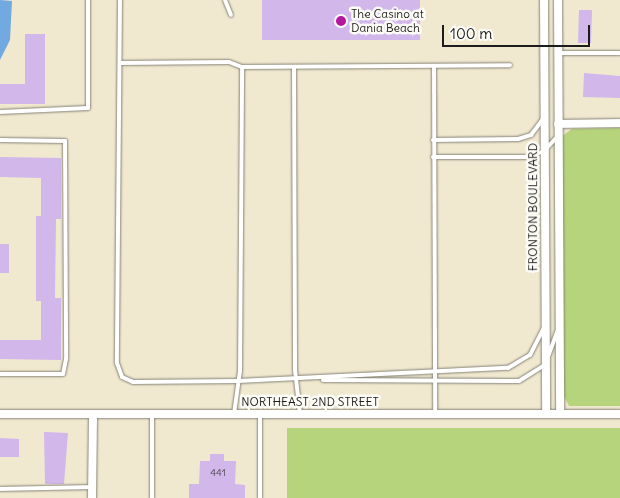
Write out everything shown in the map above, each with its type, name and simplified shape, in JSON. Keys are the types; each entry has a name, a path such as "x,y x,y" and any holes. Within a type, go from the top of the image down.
{"street":[{"name":"FRONTON BOULEVARD","path":"544,0 546,414"},
{"name":"FRONTON BOULEVARD","path":"558,0 558,324 560,414"},
{"path":"558,124 620,123"},
{"name":"NORTHEAST 2ND STREET","path":"0,414 620,414"},
{"path":"92,498 93,414"}],"lane":[{"path":"0,112 88,108 88,0"},
{"path":"120,0 117,363 122,377 133,382 238,381 435,372 515,366 537,346 545,322"},
{"path":"225,0 231,15"},
{"path":"558,53 620,53"},
{"path":"120,63 229,62 242,67 510,65"},
{"path":"434,66 435,414"},
{"path":"234,414 238,381 242,67"},
{"path":"294,67 296,379 300,414"},
{"path":"433,140 518,139 531,134 544,117"},
{"path":"433,157 521,157 544,151 558,135"},
{"path":"0,140 66,141 66,359 63,374 0,374"},
{"path":"296,379 508,383 530,377 546,365 554,345 558,324"},
{"path":"152,414 152,498"},
{"path":"260,414 260,498"},
{"path":"0,489 92,487"}],"green space":[{"path":"620,128 620,406 569,406 563,394 562,136 572,129"},
{"path":"287,428 620,428 620,498 287,498"}],"water":[{"path":"0,0 12,1 10,40 0,60"}],"building":[{"name":"The Casino at Dania Beach","path":"262,0 420,0 420,40 262,40"},
{"path":"579,10 592,10 591,43 578,43"},
{"path":"25,34 45,34 45,104 0,104 0,84 25,84"},
{"path":"584,73 620,76 620,98 583,97"},
{"path":"0,157 61,158 61,219 56,219 55,298 61,298 61,360 0,359 0,340 41,340 41,301 36,301 36,216 41,216 41,178 0,177"},
{"path":"0,244 9,244 9,273 0,273"},
{"path":"44,432 68,433 64,484 45,484"},
{"path":"0,438 19,439 19,457 0,457"},
{"path":"210,454 224,454 224,461 236,461 235,484 245,485 245,498 189,498 189,484 199,484 200,461 210,461"}],"place":[{"name":"The Casino at Dania Beach","path":"341,21"}]}
